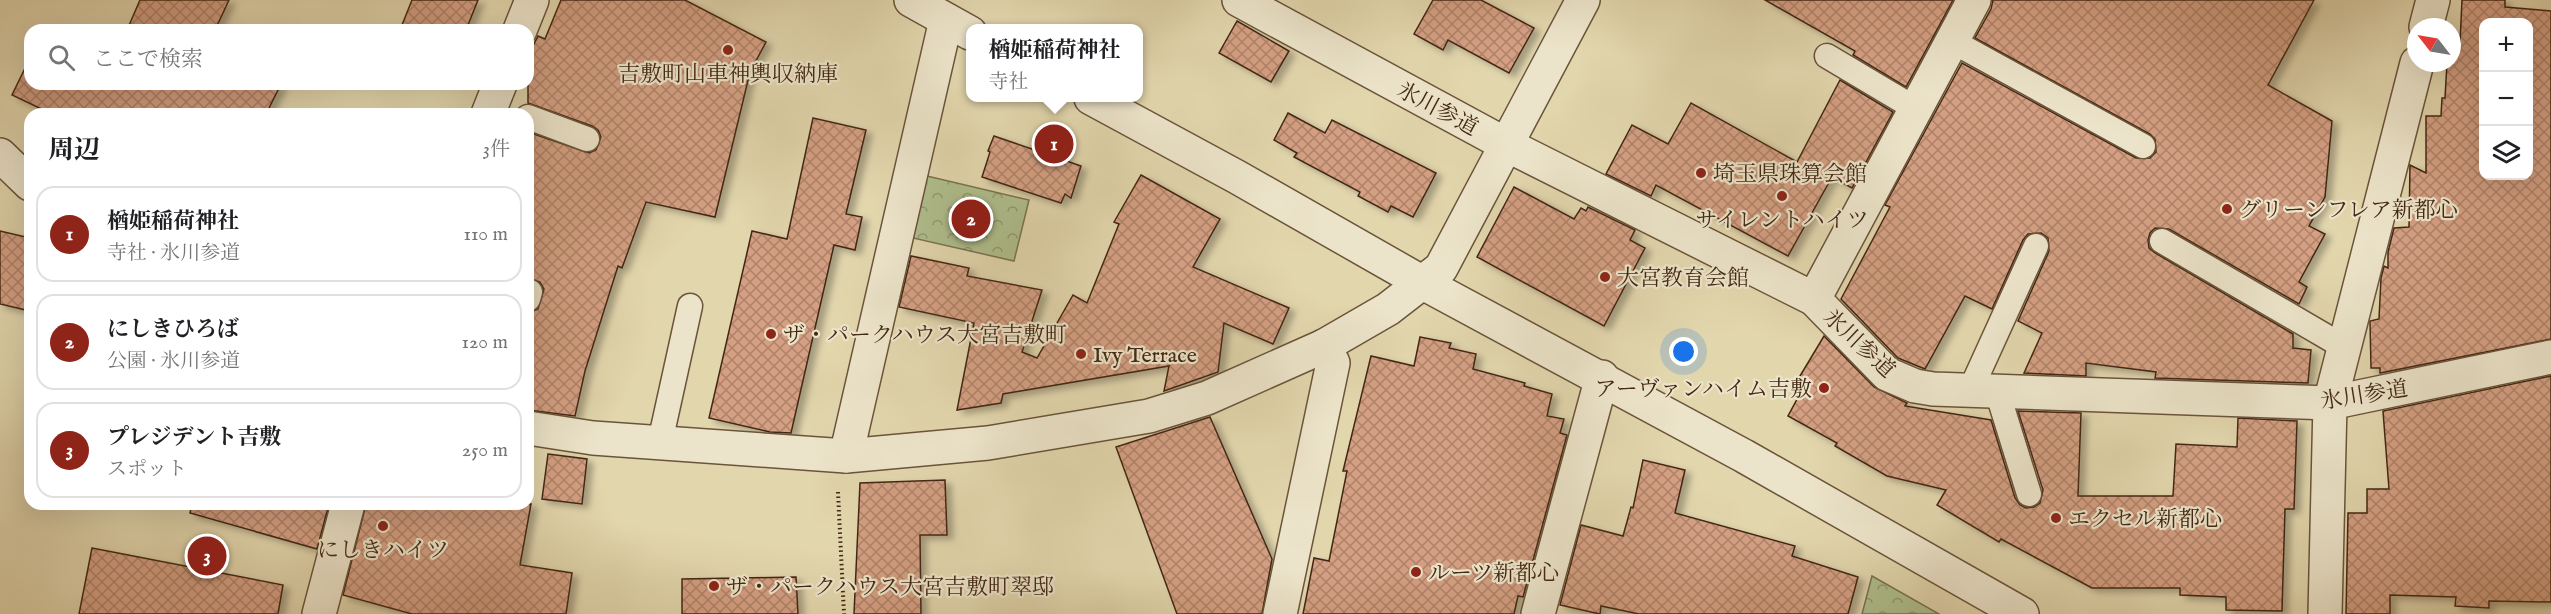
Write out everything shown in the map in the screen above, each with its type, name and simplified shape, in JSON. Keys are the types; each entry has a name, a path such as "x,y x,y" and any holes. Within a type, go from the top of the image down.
{"street":[{"path":"522,24 532,0"},
{"path":"841,456 958,26 911,0"},
{"name":"氷川参道","path":"1239,0 1505,144 1814,299 1887,374 1915,386 1984,391 2330,403 2551,357"},
{"path":"534,429 593,438 841,456 988,443 1149,416 1207,398 1324,346 1388,309 1442,268 1505,144 1583,0"},
{"path":"1814,299 1974,0"},
{"path":"2428,18 2433,0"},
{"path":"2325,614 2330,403 2415,72"},
{"path":"1098,102 1237,177 1423,283 1602,378 2022,614"},
{"path":"0,155 24,178"},
{"path":"1280,614 1333,363 1324,346"},
{"path":"1538,614 1602,378"},
{"path":"319,614 346,510"}],"lane":[{"path":"1952,41 2144,146"},
{"path":"1827,56 1916,109"},
{"path":"534,119 587,139"},
{"path":"2162,241 2344,347"},
{"path":"2029,494 1984,391 2036,246"},
{"path":"660,442 690,306"}],"path":[{"path":"841,456 844,614"}],"green space":[{"path":"927,176 1029,200 1014,261 913,238"},
{"path":"1872,576 1939,614 1862,614"}],"building":[{"path":"140,0 229,0 218,24 130,24"},
{"path":"412,0 478,0 468,24 402,24"},
{"path":"561,0 685,0 766,42 750,72 715,217 646,202 622,268 618,266 585,371 575,416 534,411 534,311 538,309 544,289 540,282 534,280 534,134 589,153 596,150 601,137 598,130 592,126 528,103 528,90 534,90 534,44 538,36 545,39"},
{"path":"1433,0 1481,0 1534,28 1509,73 1448,40 1443,50 1414,34"},
{"path":"1765,0 1953,0 1906,87 1853,55 1855,51"},
{"path":"1993,0 2314,0 2268,85 2332,121 2325,197 2309,226 2325,234 2299,282 2307,287 2299,304 2169,229 2155,228 2148,240 2149,248 2155,253 2293,334 2293,348 2311,350 2308,383 2155,378 2156,372 2086,363 2086,376 2024,373 2042,333 2018,321 2049,251 2048,238 2041,233 2028,234 2023,240 1992,309 1965,296 1925,369 1898,358 1841,299 1890,207 1885,205 1962,63 2136,158 2150,158 2156,152 2155,139 2150,134 1975,38 1991,9"},
{"path":"2462,0 2505,0 2505,7 2551,11 2551,339 2380,373 2380,368 2371,368 2370,321 2379,319 2381,278 2384,266 2388,268 2388,252 2394,228 2409,227 2410,165 2426,173 2426,116 2441,116 2442,98 2445,98 2446,72 2461,72"},
{"path":"1237,21 1289,51 1271,82 1219,53"},
{"path":"24,70 24,90 278,90 269,108 39,108 12,95"},
{"path":"1840,80 1893,112 1852,188 1832,177 1788,256 1656,185 1651,196 1606,174 1632,125 1668,144 1691,103 1797,162"},
{"path":"1288,113 1325,133 1332,120 1436,173 1413,217 1391,206 1388,212 1358,196 1360,192 1294,157 1297,153 1274,140"},
{"name":"ザ・パークハウス大宮吉敷町","path":"813,118 866,130 846,214 862,217 855,250 834,245 791,433 770,432 709,418 752,231 787,239"},
{"path":"994,136 1081,166 1071,198 1065,194 1061,203 982,177"},
{"path":"1141,175 1220,219 1193,267 1289,308 1273,344 1224,323 1218,372 1164,391 1169,366 1003,394 1001,403 957,410 974,323 899,307 911,256 969,268 967,276 1042,290 1022,352 1037,358 1073,295 1087,303 1119,224 1114,222"},
{"path":"1514,187 1574,219 1581,208 1586,211 1588,207 1635,230 1630,240 1645,248 1604,326 1477,257"},
{"path":"0,231 24,237 24,310 0,304"},
{"path":"1824,336 1874,387 1907,403 1905,406 1991,420 2015,498 2020,505 2026,508 2040,503 2043,490 2018,411 2081,413 2078,496 2173,496 2176,444 2237,447 2238,418 2297,421 2294,509 2285,509 2282,611 2226,610 2226,597 2180,595 2180,588 2092,588 2001,539 1999,542 1937,505 1946,490 1887,476 1835,446 1837,443 1788,416 1802,390 1794,386"},
{"path":"1420,337 1451,343 1449,348 1476,354 1473,369 1525,383 1524,386 1552,394 1547,416 1564,419 1560,433 1567,435 1523,597 1518,596 1514,614 1303,614 1314,558 1329,561 1347,471 1343,471 1371,356 1414,366"},
{"path":"2551,376 2551,602 2489,601 2489,608 2455,606 2456,597 2390,595 2390,614 2346,614 2348,513 2367,513 2367,489 2389,489 2383,411"},
{"path":"1210,417 1272,559 1262,614 1177,614 1116,447"},
{"path":"548,454 587,459 582,504 542,499"},
{"path":"1643,460 1685,470 1675,513 1795,546 1792,556 1858,577 1848,614 1639,614 1601,606 1600,614 1560,605 1581,525 1623,536 1631,507 1633,508"},
{"path":"945,480 947,535 920,535 921,614 854,614 860,483"},
{"path":"191,510 327,510 317,549 190,513"},
{"path":"364,510 530,510 520,565 572,573 566,614 412,614 343,595"},
{"path":"92,548 283,585 278,614 79,614"},
{"name":"ザ・パークハウス大宮吉敷町翠邸","path":"796,577 798,614 682,614 682,579"}],"place":[{"name":"吉敷町山車神輿収納庫","path":"728,50"},
{"name":"楢姫稲荷神社","path":"1054,144"},
{"name":"埼玉県珠算会館","path":"1701,173"},
{"name":"サイレントハイツ","path":"1782,196"},
{"name":"グリーンフレア新都心","path":"2227,209"},
{"name":"にしきひろば","path":"971,219"},
{"name":"大宮教育会館","path":"1605,277"},
{"name":"ザ・パークハウス大宮吉敷町","path":"771,334"},
{"name":"Ivy Terrace","path":"1081,354"},
{"name":"アーヴァンハイム吉敷","path":"1824,388"},
{"name":"エクセル新都心","path":"2056,518"},
{"name":"にしきハイツ","path":"383,526"},
{"name":"プレジデント吉敷","path":"207,556"},
{"name":"ルーツ新都心","path":"1416,572"},
{"name":"ザ・パークハウス大宮吉敷町翠邸","path":"714,586"}]}
